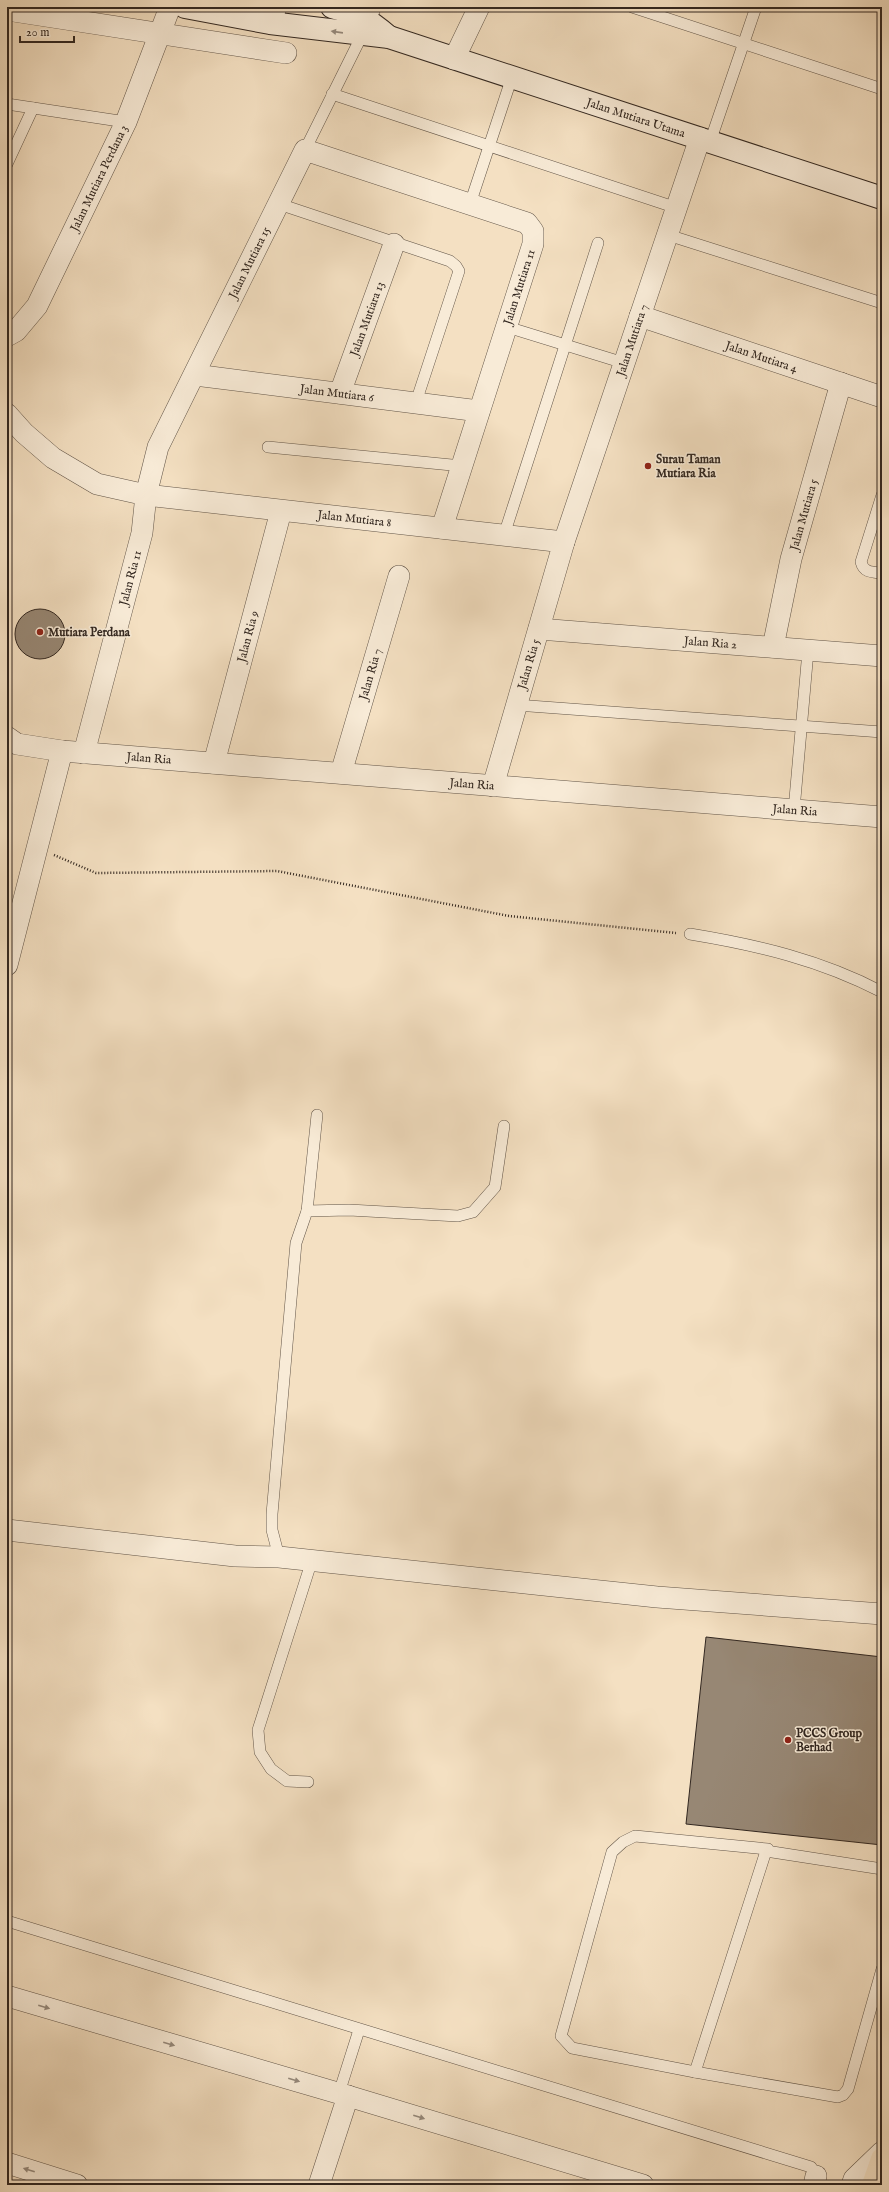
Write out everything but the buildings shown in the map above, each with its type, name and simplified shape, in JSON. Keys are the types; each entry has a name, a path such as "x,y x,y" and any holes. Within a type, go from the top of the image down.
{"highway":[{"path":"873,2185 882,2158"}],"street":[{"name":"Jalan Mutiara Perdana 3","path":"7,336 16,331 37,306 126,122 170,7"},
{"name":"Jalan Mutiara Utama","path":"185,7 273,15 369,21"},
{"name":"Jalan Mutiara Utama","path":"332,7 369,21 389,37 882,198"},
{"path":"454,59 479,7"},
{"path":"7,10 286,53"},
{"name":"Jalan Mutiara 7","path":"564,542 677,208 705,140"},
{"name":"Jalan Mutiara 15","path":"146,495 158,447 195,375 305,150"},
{"name":"Jalan Mutiara 11","path":"305,150 527,223 533,231 533,244 442,528"},
{"name":"Jalan Mutiara 13","path":"340,393 394,244"},
{"name":"Jalan Mutiara 4","path":"640,316 882,397"},
{"name":"Jalan Mutiara 6","path":"195,375 479,411"},
{"name":"Jalan Mutiara 5","path":"773,647 791,559 841,383"},
{"name":"Jalan Mutiara 8","path":"7,414 24,433 54,458 97,484 146,495 564,542"},
{"name":"Jalan Ria 11","path":"84,753 142,533 146,495"},
{"name":"Jalan Ria 9","path":"214,763 281,511"},
{"name":"Jalan Ria 5","path":"493,786 564,542"},
{"name":"Jalan Ria 7","path":"341,773 399,576"},
{"name":"Jalan Ria 2","path":"539,629 882,656"},
{"name":"Jalan Ria","path":"7,737 17,744 62,751 882,817"},
{"path":"7,964 62,751"},
{"path":"7,1530 235,1556 279,1557 312,1560 657,1597 882,1614"},
{"path":"7,1996 343,2094 643,2185"},
{"path":"319,2185 343,2094"},
{"path":"852,2185 854,2179 882,2152"},
{"path":"7,2163 77,2185"}],"lane":[{"path":"632,7 882,89"},
{"path":"705,140 756,7"},
{"path":"305,150 369,21"},
{"path":"470,204 512,77"},
{"path":"332,94 677,208"},
{"path":"7,104 126,122"},
{"path":"7,164 33,108"},
{"path":"279,204 394,244 450,261 456,266 459,271 416,402"},
{"path":"668,235 882,303"},
{"path":"504,535 598,243"},
{"path":"507,327 624,363"},
{"path":"268,447 462,466"},
{"path":"882,495 861,562 862,568 867,571 882,573"},
{"path":"794,810 808,651"},
{"path":"516,705 882,732"},
{"path":"690,934 749,944 788,954 835,970 882,992"},
{"path":"279,1557 272,1530 272,1514 296,1243 308,1212 317,1114"},
{"path":"308,1212 349,1210 458,1216 473,1212 495,1187 504,1126"},
{"path":"308,1782 287,1781 272,1769 260,1752 258,1730 312,1560"},
{"path":"695,2072 766,1851 768,1849 635,1836 623,1842 612,1852 561,2036 572,2048 695,2072 838,2097 843,2095 848,2089 881,1973"},
{"path":"766,1851 882,1869"},
{"path":"7,1921 359,2030 811,2167 815,2171 815,2181"},
{"path":"343,2094 359,2030"}],"path":[{"path":"37,848 96,873 277,871 509,916 690,934"}],"place":[{"name":"Surau Taman Mutiara Ria","path":"648,466"},
{"name":"Mutiara Perdana","path":"40,632"},
{"name":"PCCS Group Berhad","path":"788,1740"}]}
